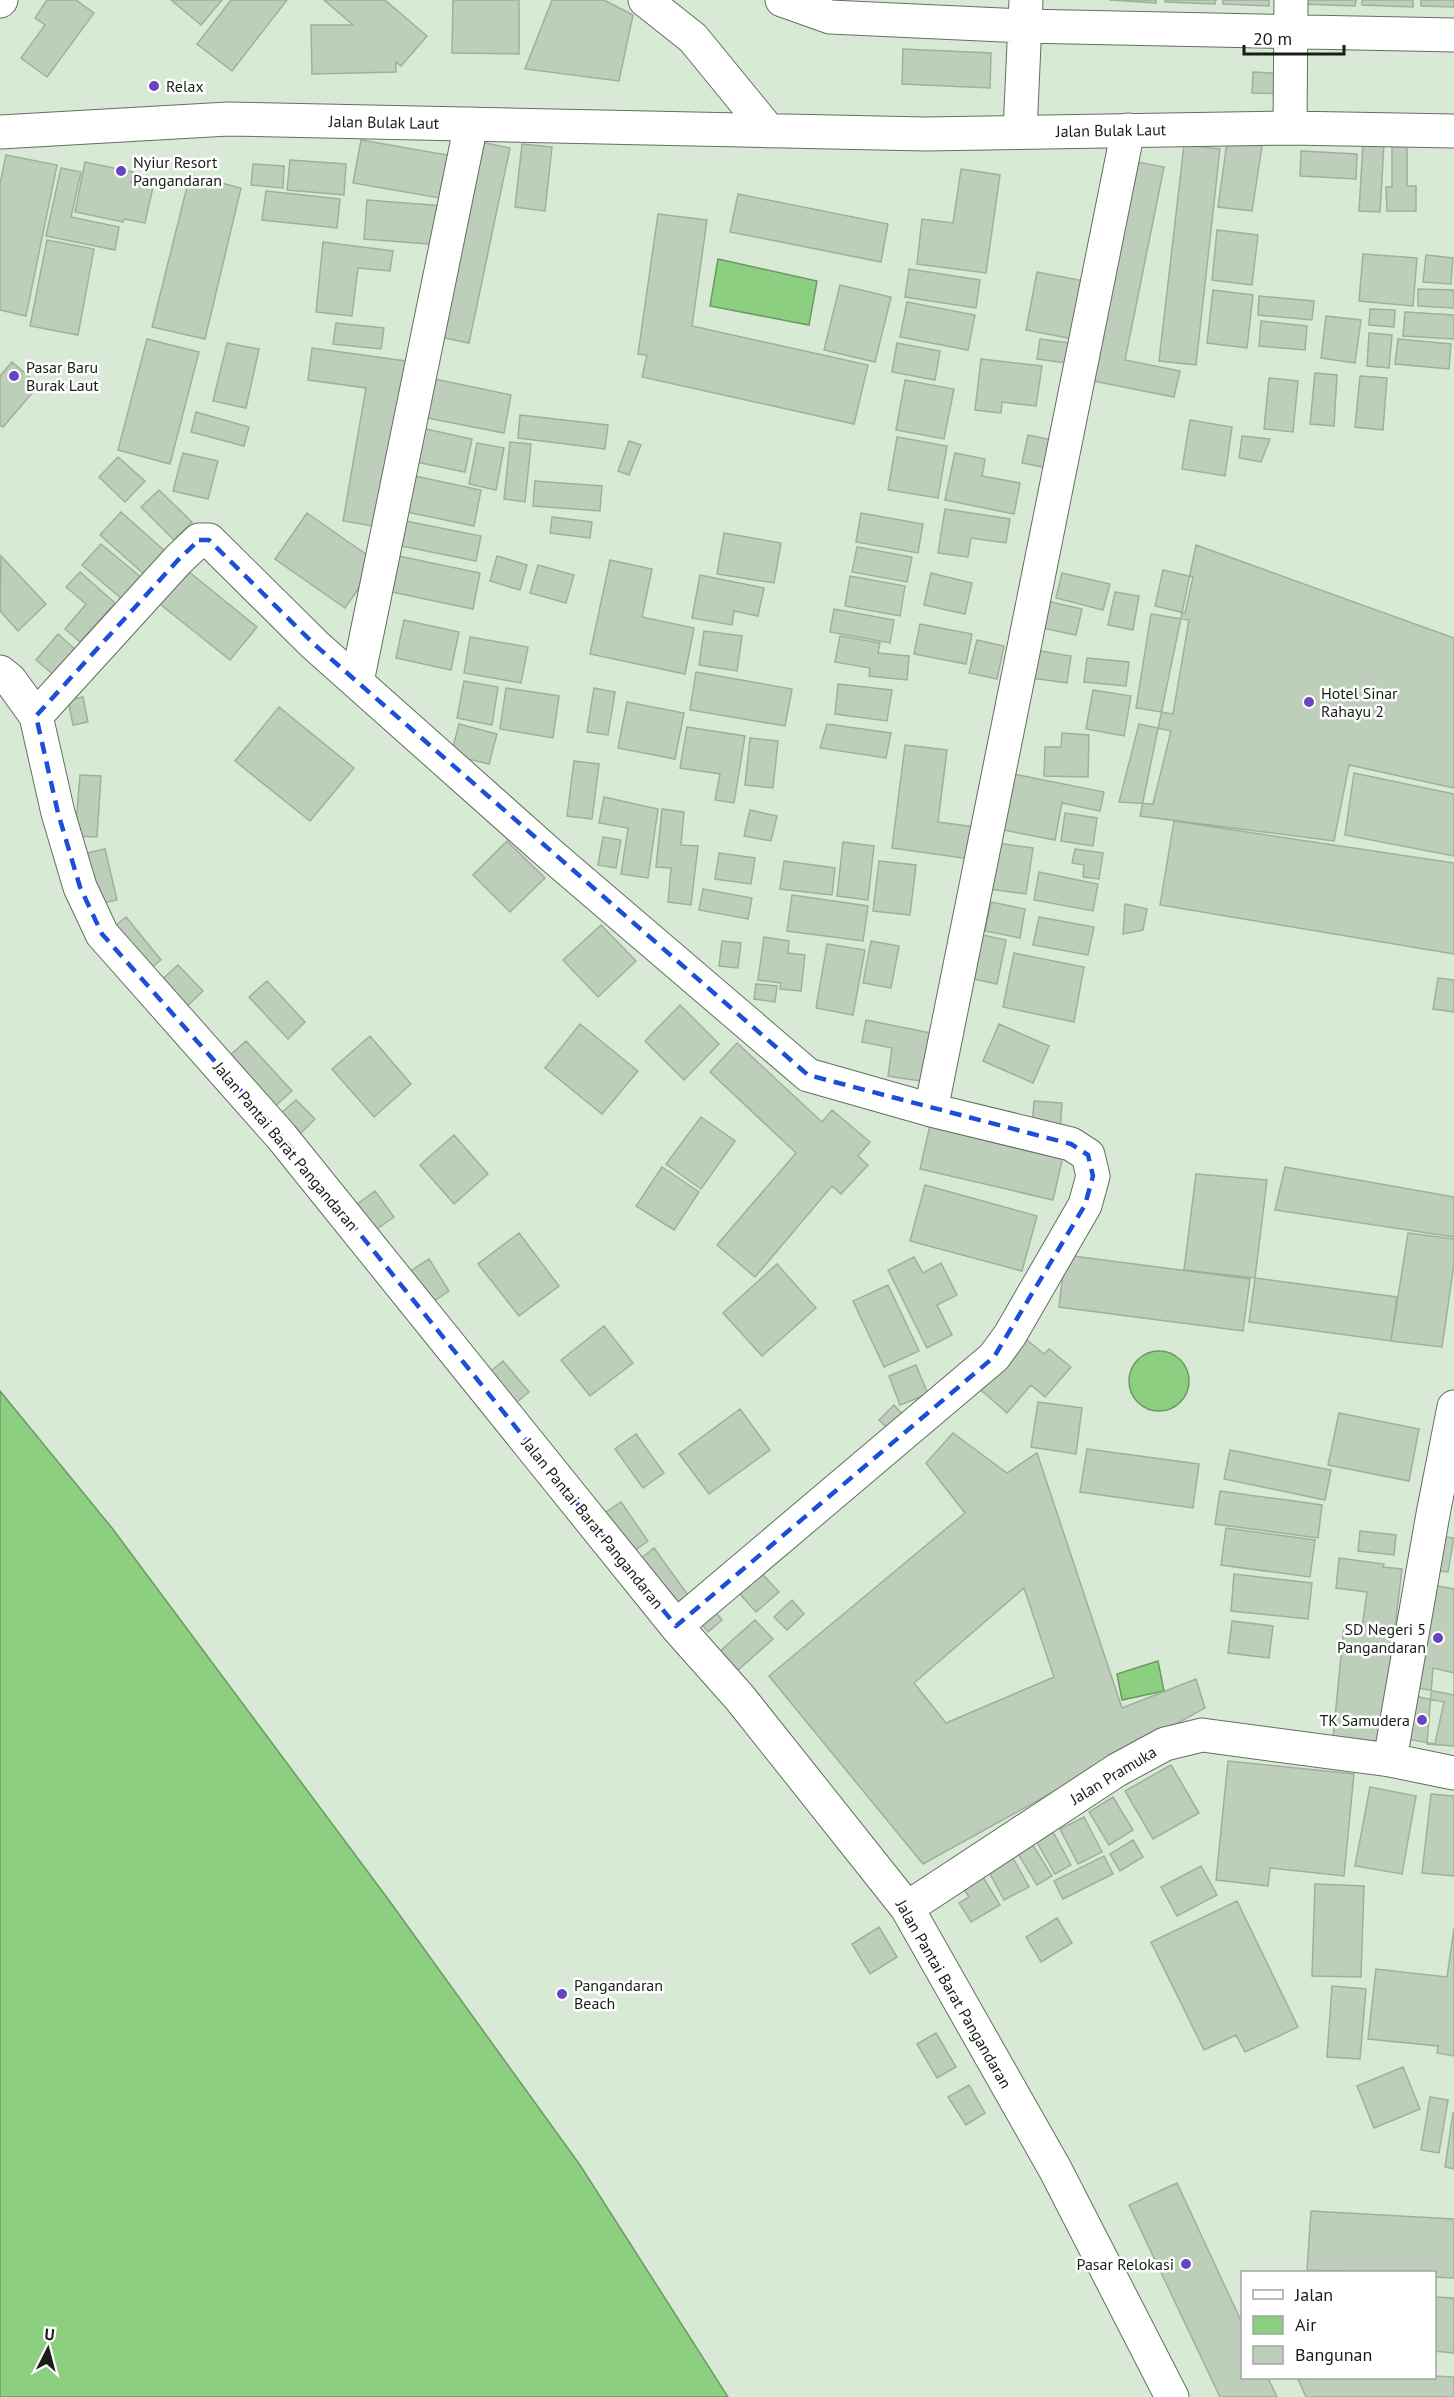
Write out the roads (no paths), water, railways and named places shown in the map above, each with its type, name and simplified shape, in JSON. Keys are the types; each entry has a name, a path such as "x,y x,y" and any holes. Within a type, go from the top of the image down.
{"street":[{"path":"645,0 693,38 769,131"},
{"path":"782,0 830,17 1025,13 1291,16 1454,35"},
{"path":"1020,132 1025,13"},
{"path":"1290,128 1291,16"},
{"name":"Jalan Bulak Laut","path":"0,132 228,119 926,134 1290,128 1454,131"},
{"path":"357,682 471,124"},
{"path":"931,1110 1128,130"},
{"path":"36,716 178,560 203,539 209,540 315,645 551,855 808,1075 931,1110 1071,1144 1088,1155 1093,1176 1085,1205 1010,1335 994,1357 676,1626"},
{"name":"Jalan Pantai Barat Pangandaran","path":"0,672 10,680 36,716 61,824 80,887 102,934 281,1136 676,1626 740,1698 907,1908 1054,2169 1172,2397"},
{"path":"1390,1760 1432,1514 1454,1407"},
{"name":"Jalan Pramuka","path":"907,1908 1117,1770 1165,1744 1202,1735 1390,1760 1454,1773"}],"water":[{"path":"718,259 817,281 809,325 710,306"},
{"path":"1153,1351 1165,1351 1176,1356 1184,1364 1189,1381 1187,1393 1176,1406 1165,1411 1153,1411 1142,1406 1134,1398 1129,1387 1129,1375 1134,1364 1142,1356"},
{"path":"0,1391 112,1528 388,1899 580,2165 728,2397 0,2397"},
{"path":"1158,1661 1164,1691 1122,1700 1117,1674"}],"place":[{"name":"Relax","path":"154,86"},
{"name":"Nyiur Resort Pangandaran","path":"121,171"},
{"name":"Pasar Baru Burak Laut","path":"14,376"},
{"name":"Hotel Sinar Rahayu 2","path":"1309,702"},
{"name":"SD Negeri 5 Pangandaran","path":"1438,1638"},
{"name":"TK Samudera","path":"1422,1720"},
{"name":"Pangandaran Beach","path":"562,1994"},
{"name":"Pasar Relokasi","path":"1186,2264"}]}
